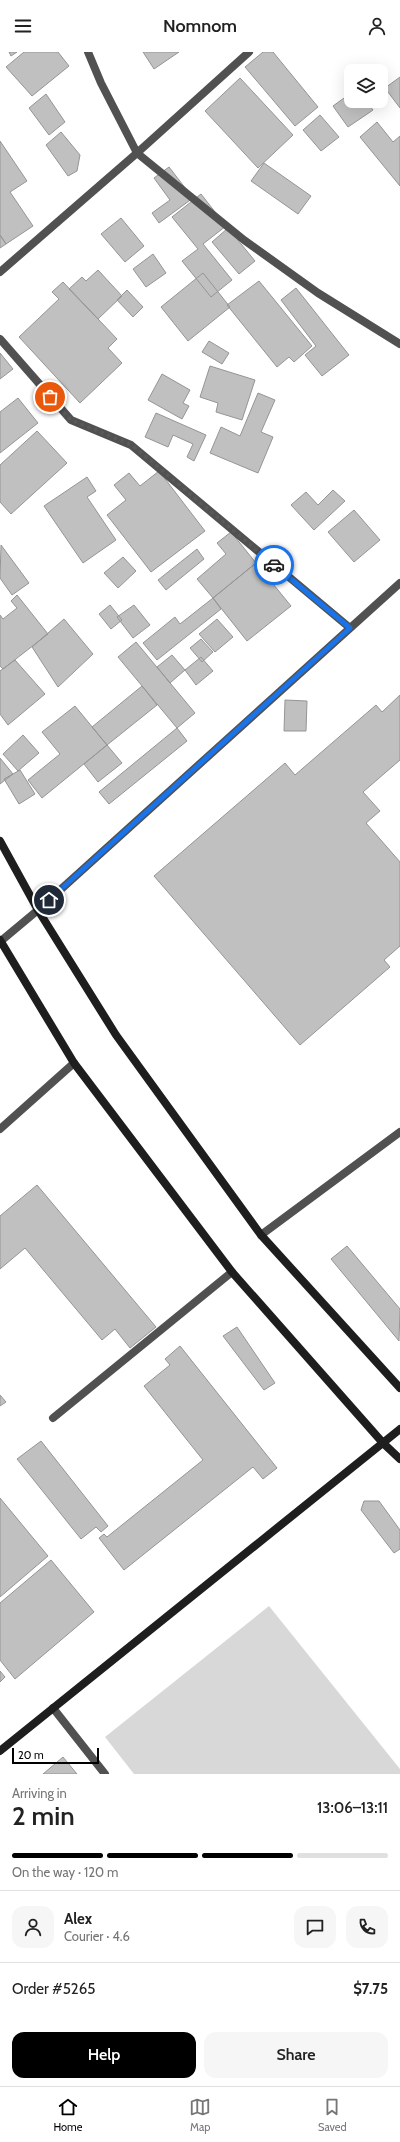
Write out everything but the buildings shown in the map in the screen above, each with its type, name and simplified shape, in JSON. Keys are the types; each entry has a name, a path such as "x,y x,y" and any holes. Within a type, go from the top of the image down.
{"street":[{"path":"88,52 101,83 137,153 244,240 318,293 400,344"},
{"path":"0,272 137,153 249,52"},
{"path":"0,339 71,420 132,445 350,628"},
{"path":"400,583 38,910 0,941 74,1063 232,1272 383,1443 400,1459"},
{"path":"0,841 38,910 116,1035 261,1235 400,1388"},
{"path":"0,1129 74,1063"},
{"path":"261,1235 400,1132"},
{"path":"53,1418 232,1272"},
{"path":"0,1751 400,1429"},
{"path":"53,1708 105,1774"}],"shaded area":[{"path":"269,1606 400,1769 400,1774 134,1774 105,1737"}],"way so far":[{"path":"50,397 71,420 132,445 274,565"}],"route":[{"path":"49,900 350,628 274,565"}]}
